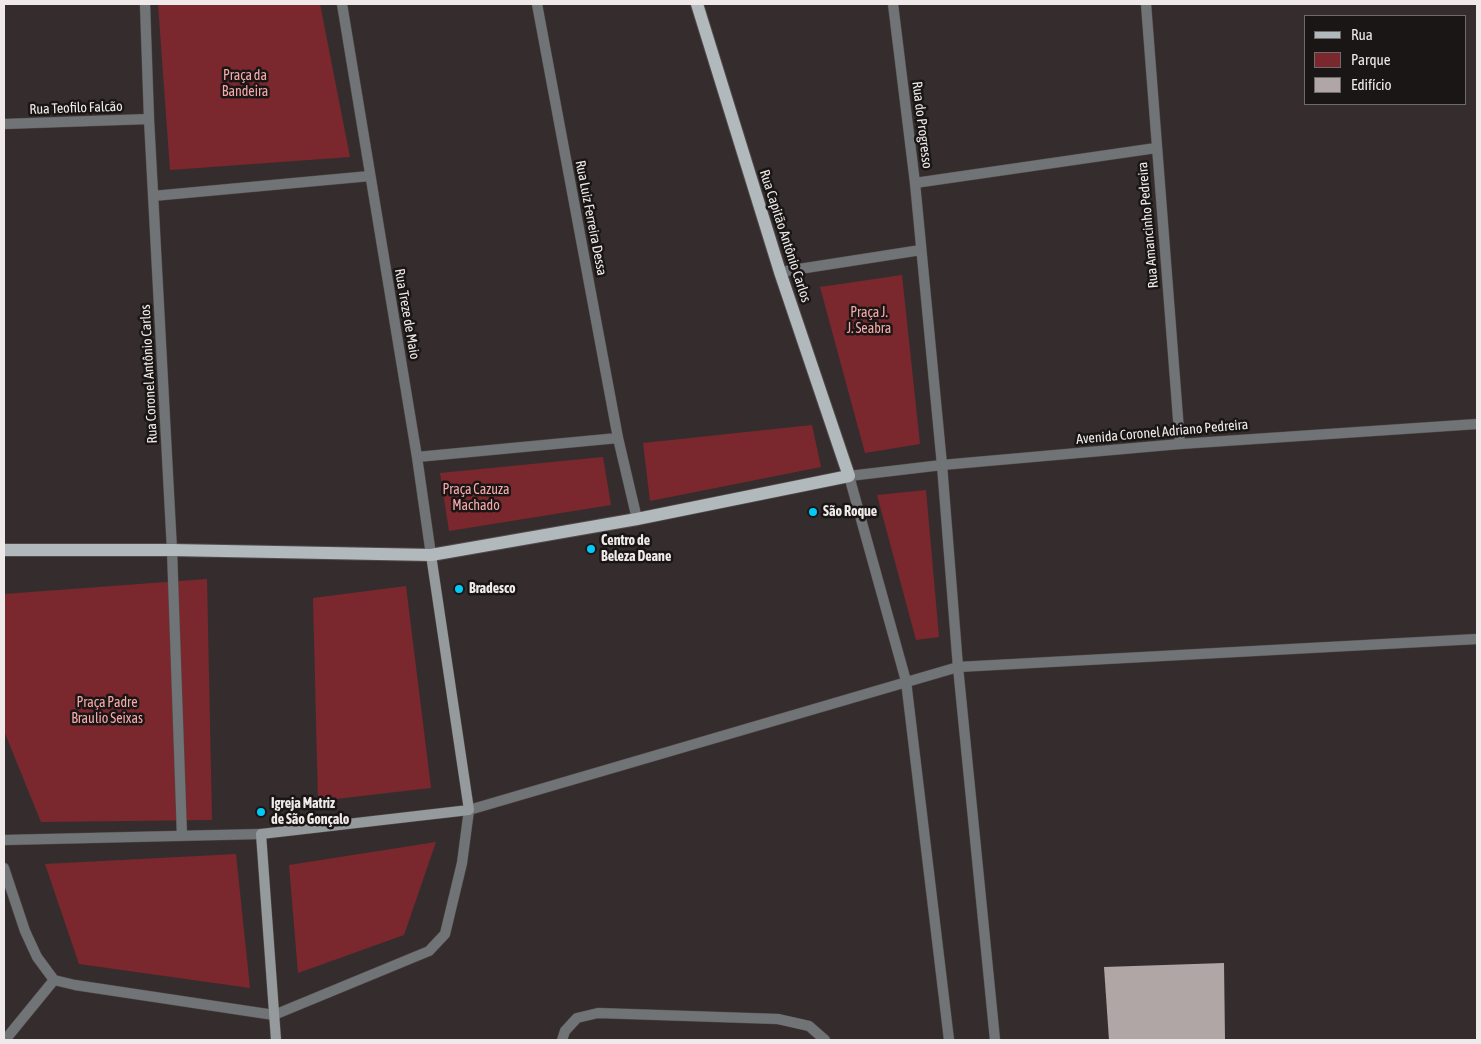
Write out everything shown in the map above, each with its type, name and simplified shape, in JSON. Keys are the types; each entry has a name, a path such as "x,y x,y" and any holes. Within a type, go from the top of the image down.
{"main road":[{"name":"Rua Capitão Antônio Carlos","path":"697,4 780,272 849,476"},
{"path":"4,550 172,550 431,555 636,519 849,476"},
{"path":"276,1040 262,834 469,810 431,555"}],"street":[{"path":"145,4 153,196 370,176 342,4"},
{"name":"Rua Luiz Ferreira Dessa","path":"537,4 618,438"},
{"name":"Rua do Progresso","path":"892,4 915,183 921,250"},
{"name":"Rua Amancinho Pedreira","path":"1146,4 1180,444"},
{"name":"Rua Teofilo Falcão","path":"4,124 149,119"},
{"path":"915,183 1156,148"},
{"name":"Rua Treze de Maio","path":"370,176 417,457 431,555"},
{"name":"Rua Coronel Antônio Carlos","path":"153,196 172,550 182,836"},
{"path":"780,272 921,250 942,464 958,667 995,1040"},
{"name":"Avenida Coronel Adriano Pedreira","path":"849,476 942,464 1180,444 1477,424"},
{"path":"417,457 618,438 636,519"},
{"path":"849,476 906,681 949,1040"},
{"path":"4,868 25,931 37,957 54,980 75,985 274,1016 429,951 445,934 462,863 469,810 958,667 1477,639"},
{"path":"4,840 262,834"},
{"path":"5,1040 54,980"},
{"path":"562,1040 565,1031 577,1018 598,1013 778,1019 809,1026 825,1040"}],"green space":[{"name":"Praça da Bandeira","path":"158,4 320,4 350,157 170,170"},
{"name":"Praça J. J. Seabra","path":"902,275 920,444 865,453 820,287"},
{"path":"812,425 821,467 650,501 643,443"},
{"name":"Praça Cazuza Machado","path":"603,457 611,505 449,531 440,473"},
{"path":"926,490 939,637 916,640 877,495"},
{"name":"Praça Padre Braulio Seixas","path":"207,579 212,820 41,822 4,731 4,594"},
{"path":"406,586 431,788 318,801 313,598"},
{"path":"436,842 404,935 298,973 289,865"},
{"path":"236,854 250,988 79,964 45,864"}],"building":[{"path":"1224,963 1225,1040 1109,1040 1104,967"}],"place":[{"name":"São Roque","path":"813,512"},
{"name":"Centro de Beleza Deane","path":"591,549"},
{"name":"Bradesco","path":"459,589"},
{"name":"Igreja Matriz de São Gonçalo","path":"261,812"}]}
